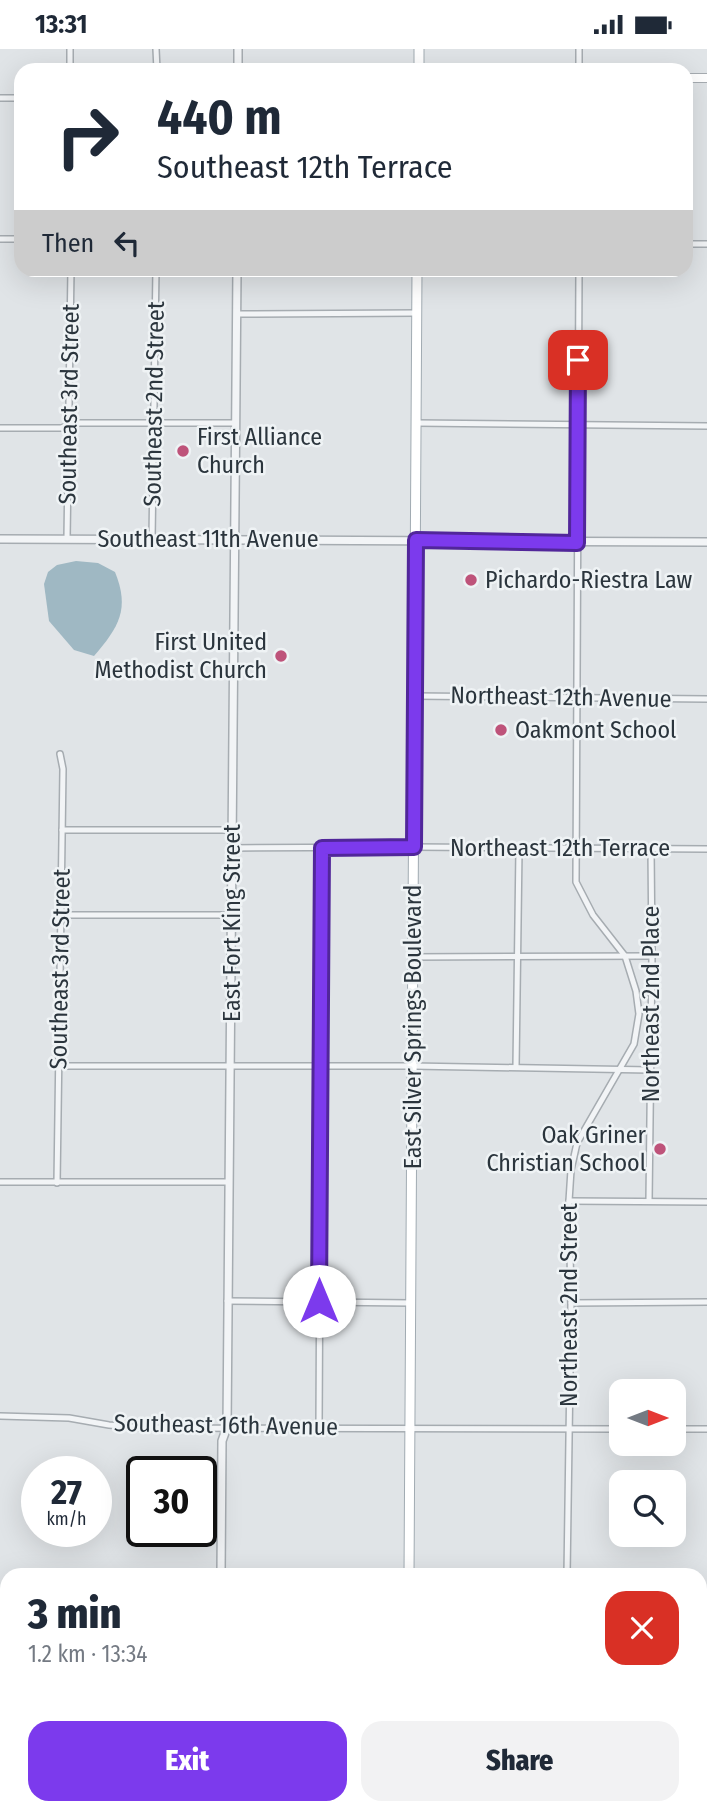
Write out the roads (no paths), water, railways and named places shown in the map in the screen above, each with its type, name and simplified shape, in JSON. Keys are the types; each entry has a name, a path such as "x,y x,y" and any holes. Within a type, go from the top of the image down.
{"main road":[{"name":"East Silver Springs Boulevard","path":"409,1568 417,277"}],"street":[{"name":"Southeast 3rd Street","path":"66,538 71,277"},
{"name":"Southeast 2nd Street","path":"152,539 156,277"},
{"name":"East Fort King Street","path":"221,1568 222,1441 227,1427 237,277"},
{"name":"Northeast 2nd Street","path":"567,1568 571,1170 577,1143 634,1044 639,1011 625,956 593,915 576,882 579,277"},
{"path":"237,314 417,313"},
{"path":"0,428 69,427 77,423 236,423"},
{"path":"416,423 707,426"},
{"name":"Southeast 11th Avenue","path":"0,539 707,542"},
{"name":"Northeast 12th Avenue","path":"415,696 707,699"},
{"name":"Southeast 3rd Street","path":"57,1183 62,915 60,754"},
{"path":"62,830 232,830"},
{"name":"Northeast 12th Terrace","path":"232,848 707,849"},
{"path":"319,1427 322,848"},
{"path":"516,1067 519,849"},
{"name":"Northeast 2nd Place","path":"649,1201 651,849"},
{"path":"62,915 232,915"},
{"path":"413,957 652,956"},
{"path":"639,1011 651,1011"},
{"path":"59,1066 412,1066 650,1070"},
{"path":"0,1182 228,1182"},
{"path":"569,1201 707,1202"},
{"path":"227,1301 411,1303"},
{"path":"571,1303 707,1302"},
{"name":"Southeast 16th Avenue","path":"0,1416 69,1417 109,1425 144,1428 609,1429"},
{"path":"686,1429 707,1429"}],"water":[{"path":"76,561 98,563 115,572 122,597 116,626 94,656 74,650 49,621 44,584 48,572 57,565"}],"place":[{"name":"First Alliance Church","path":"183,451"},
{"name":"Pichardo-Riestra Law","path":"471,580"},
{"name":"First United Methodist Church","path":"281,656"},
{"name":"Oakmont School","path":"501,730"},
{"name":"Oak Griner Christian School","path":"660,1149"}]}
